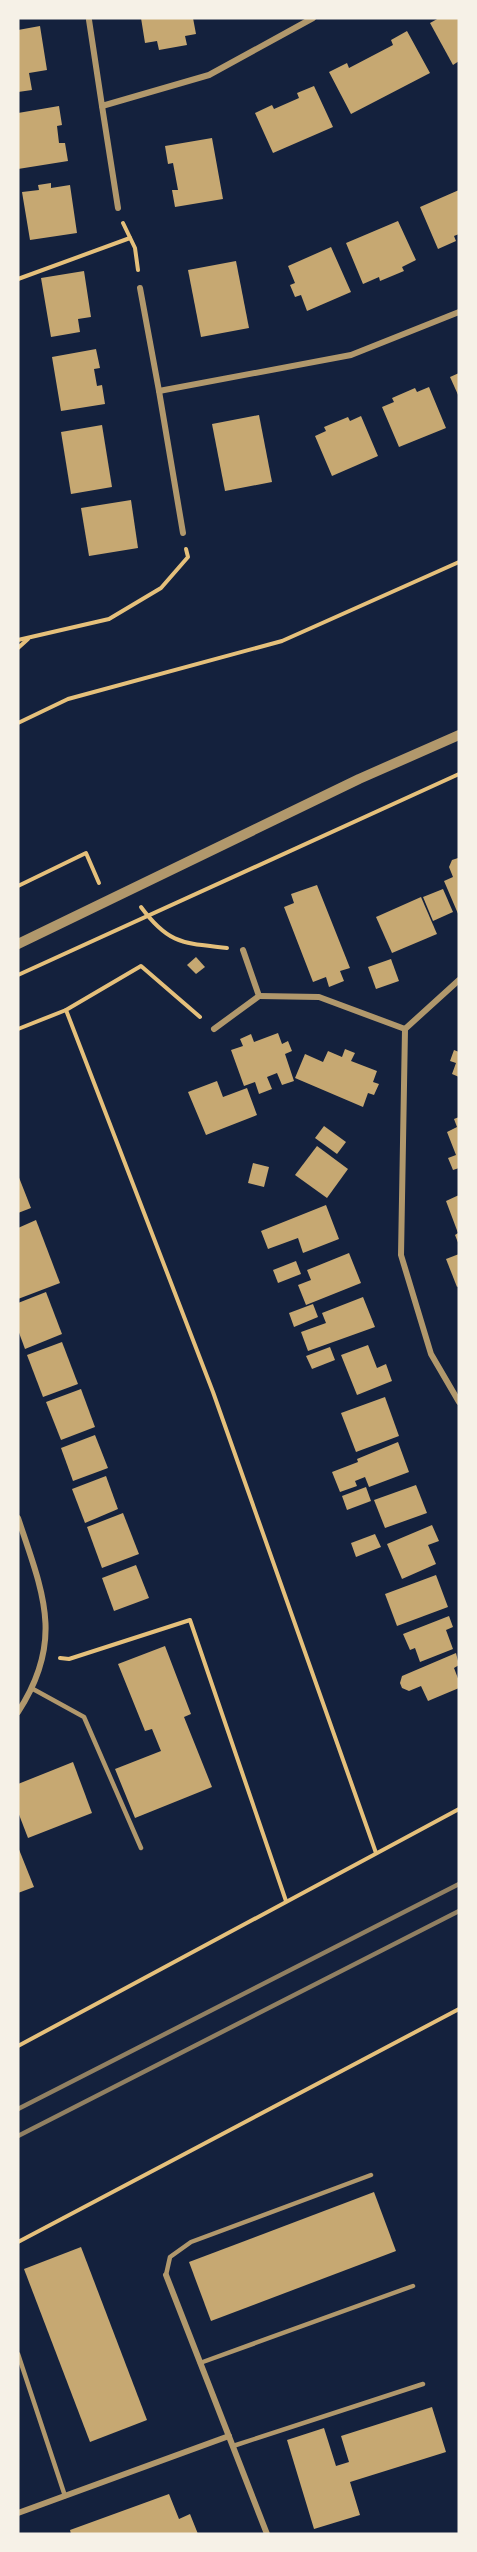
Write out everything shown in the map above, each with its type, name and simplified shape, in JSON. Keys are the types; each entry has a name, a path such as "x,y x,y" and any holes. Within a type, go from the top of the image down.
{"street":[{"path":"102,106 209,75 313,18"},
{"path":"89,20 118,208"},
{"path":"140,288 183,533"},
{"path":"159,391 351,355 459,312"},
{"path":"18,944 359,779 459,735"},
{"path":"243,950 260,996"},
{"path":"459,980 405,1029 401,1255 431,1354 459,1402"},
{"path":"214,1029 260,996 319,997 405,1029"},
{"path":"18,1518 34,1568 47,1621 44,1656 33,1689 18,1712"},
{"path":"166,2275 267,2534"},
{"path":"18,2513 229,2436"}],"lane":[{"path":"33,1689 84,1717 141,1848"},
{"path":"166,2275 170,2257 191,2242 371,2175"},
{"path":"200,2363 413,2286"},
{"path":"18,2354 65,2496"},
{"path":"233,2446 423,2384"}],"path":[{"path":"118,208 135,248 140,288"},
{"path":"18,279 130,238"},
{"path":"18,640 109,619 161,588 188,557 183,533"},
{"path":"18,723 68,699 282,641 459,562"},
{"path":"18,648 31,637"},
{"path":"18,975 459,774"},
{"path":"18,886 86,853 106,900"},
{"path":"129,890 155,926 180,942 243,950"},
{"path":"18,1029 66,1010 141,966 214,1029"},
{"path":"66,1010 213,1392 376,1853"},
{"path":"44,1656 69,1659 190,1620 286,1902"},
{"path":"18,2046 459,1809"},
{"path":"18,2242 459,2009"}],"building":[{"path":"141,18 193,18 196,34 185,36 187,45 159,50 157,41 145,43"},
{"path":"439,18 459,18 459,61 453,65 430,23"},
{"path":"40,26 47,70 29,73 32,90 18,92 18,30"},
{"path":"407,31 430,73 351,114 329,72 347,63 349,68 393,45 391,40"},
{"path":"314,86 333,127 273,153 255,113 272,105 274,109 299,98 297,93"},
{"path":"59,106 62,125 57,126 59,143 65,143 68,161 18,169 18,113"},
{"path":"212,138 223,199 175,207 172,190 178,190 173,163 168,164 165,146"},
{"path":"51,183 51,188 70,185 77,233 30,240 22,192 39,190 38,185"},
{"path":"459,190 459,234 454,236 456,241 438,249 420,207"},
{"path":"398,221 416,260 402,267 404,271 380,281 379,277 363,284 346,243"},
{"path":"331,247 351,292 307,311 301,295 295,297 290,285 295,283 288,266"},
{"path":"236,261 249,328 201,337 188,270"},
{"path":"84,271 91,317 78,319 80,332 51,337 41,278"},
{"path":"96,349 100,368 94,369 97,386 102,385 105,404 61,411 52,357"},
{"path":"459,373 459,397 450,377"},
{"path":"429,387 446,428 399,447 382,407 394,402 392,398 415,388 417,392"},
{"path":"259,415 272,482 225,491 212,424"},
{"path":"361,416 378,456 332,476 315,436 326,431 324,427 348,417 350,421"},
{"path":"102,425 112,487 71,494 61,432"},
{"path":"131,500 138,548 89,556 81,508"},
{"path":"458,858 459,916 444,881 453,877 449,867 452,860"},
{"path":"317,885 350,968 340,971 344,981 329,987 326,977 313,982 284,907 294,903 291,894"},
{"path":"443,889 453,912 433,921 423,897"},
{"path":"421,897 437,934 392,953 376,917"},
{"path":"196,957 205,967 196,974 187,965"},
{"path":"391,959 399,981 376,989 368,967"},
{"path":"278,1033 282,1044 288,1041 292,1051 285,1054 294,1081 282,1085 277,1073 267,1077 272,1089 259,1094 255,1082 244,1086 231,1050 243,1046 240,1039 251,1034 254,1042"},
{"path":"345,1049 355,1053 351,1061 377,1071 373,1082 379,1084 374,1095 368,1093 363,1107 295,1078 305,1054 323,1062 328,1051 342,1057"},
{"path":"454,1050 459,1052 459,1077 452,1074 456,1063 450,1061"},
{"path":"217,1081 223,1097 247,1088 257,1115 206,1135 188,1092"},
{"path":"459,1117 459,1168 453,1170 448,1158 456,1155 447,1132 457,1127 454,1119"},
{"path":"324,1126 346,1142 337,1154 315,1138"},
{"path":"317,1146 348,1169 327,1198 295,1175"},
{"path":"253,1163 269,1167 264,1187 248,1183"},
{"path":"18,1175 31,1208 18,1213"},
{"path":"459,1195 459,1245 455,1235 458,1233 446,1201"},
{"path":"326,1205 339,1239 303,1253 298,1238 268,1249 261,1231"},
{"path":"36,1220 60,1283 18,1299 18,1228"},
{"path":"349,1253 361,1283 306,1305 298,1285 311,1280 307,1270"},
{"path":"459,1254 459,1286 457,1287 446,1259"},
{"path":"296,1261 301,1274 278,1283 273,1270"},
{"path":"46,1292 62,1334 25,1349 18,1330 18,1303"},
{"path":"363,1297 375,1327 308,1351 301,1332 326,1323 322,1313"},
{"path":"313,1304 318,1317 294,1327 289,1313"},
{"path":"62,1342 78,1384 43,1397 27,1355"},
{"path":"368,1345 377,1368 386,1364 392,1381 357,1395 341,1355"},
{"path":"330,1347 335,1360 312,1369 306,1356"},
{"path":"81,1389 95,1427 61,1440 46,1402"},
{"path":"385,1397 399,1436 356,1452 341,1413"},
{"path":"95,1435 108,1468 73,1481 61,1448"},
{"path":"398,1442 409,1472 369,1487 365,1477 355,1481 357,1486 340,1492 332,1472"},
{"path":"106,1476 118,1509 85,1523 72,1489"},
{"path":"416,1485 427,1513 385,1528 374,1500"},
{"path":"366,1487 371,1501 347,1510 342,1496"},
{"path":"123,1513 139,1554 102,1568 87,1527"},
{"path":"432,1525 439,1541 428,1545 436,1564 402,1579 387,1544"},
{"path":"375,1534 381,1547 356,1557 351,1543"},
{"path":"136,1565 149,1598 114,1611 102,1578"},
{"path":"436,1575 448,1607 397,1626 385,1594"},
{"path":"449,1616 453,1627 446,1630 453,1649 420,1662 415,1648 410,1650 403,1634"},
{"path":"165,1646 191,1714 184,1717 212,1787 135,1818 115,1769 161,1751 152,1729 145,1731 118,1664"},
{"path":"456,1653 459,1665 454,1668 459,1688 428,1701 421,1686 409,1691 402,1688 400,1683 402,1676"},
{"path":"73,1762 92,1813 28,1838 18,1812 18,1784"},
{"path":"18,1847 34,1887 18,1893"},
{"path":"374,2192 396,2251 211,2321 189,2262"},
{"path":"81,2247 147,2420 90,2442 24,2269"},
{"path":"432,2407 446,2452 350,2482 360,2515 314,2529 287,2440 324,2428 336,2466 349,2462 341,2436"},
{"path":"169,2494 179,2519 190,2514 198,2534 71,2534 70,2530"}],"railway":[{"path":"18,2109 459,1884"},
{"path":"18,2136 459,1911"}]}
